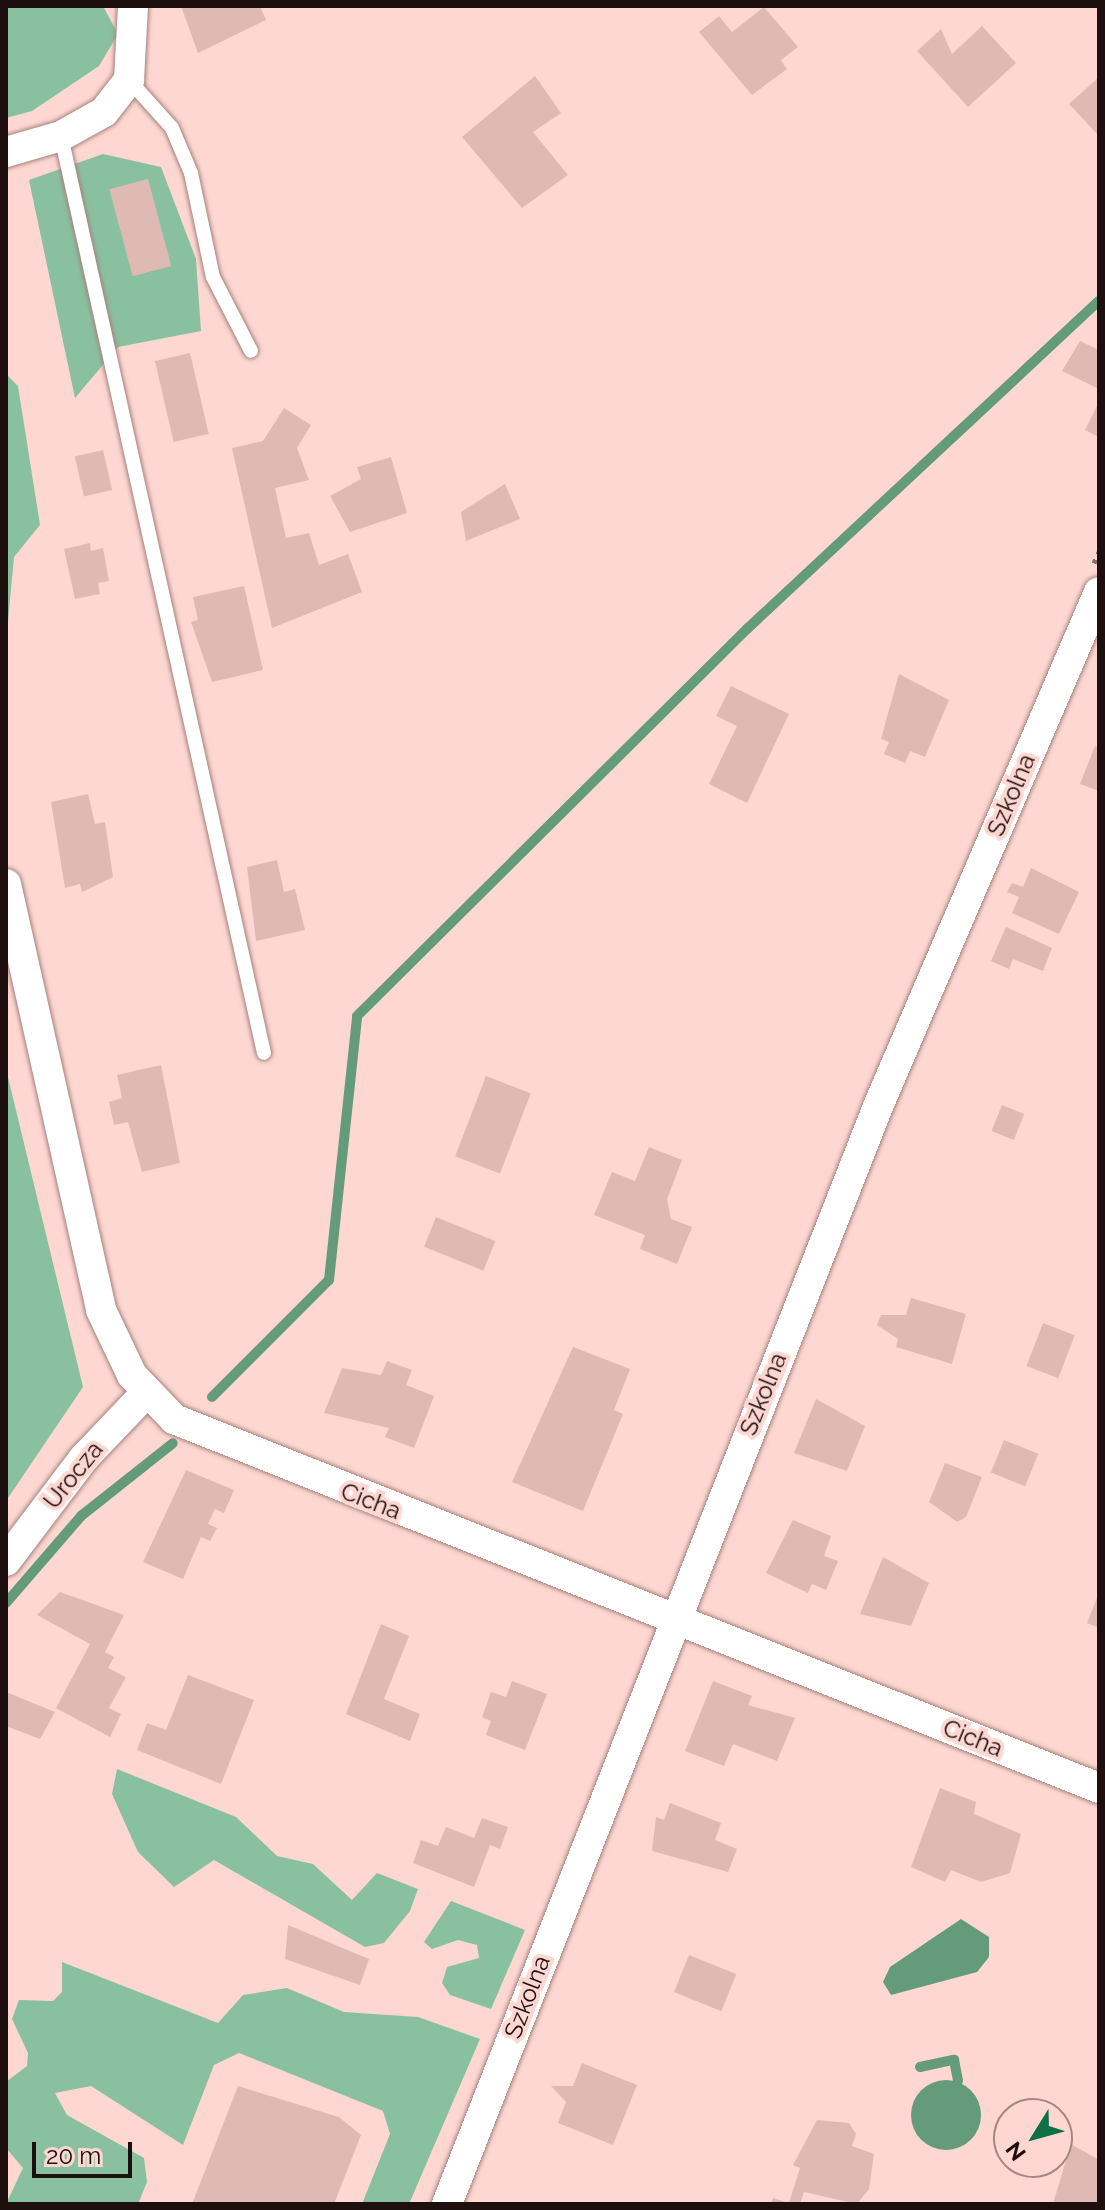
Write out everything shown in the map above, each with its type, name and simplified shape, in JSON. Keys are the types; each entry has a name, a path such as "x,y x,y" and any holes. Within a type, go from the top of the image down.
{"street":[{"path":"6,152 61,136 104,112 129,80 133,6"},
{"name":"Szkolna","path":"447,2204 672,1620 879,1104 1098,596"},
{"name":"Cicha","path":"6,884 101,1310 146,1393 212,1438 1099,1788"},
{"name":"Urocza","path":"6,1561 84,1458 146,1393"}],"lane":[{"path":"129,80 172,128 191,173 213,277 251,351"},
{"path":"61,136 264,1053"}],"shaded area":[{"path":"103,6 118,34 99,66 32,111 6,118 6,7"},
{"path":"103,154 161,167 196,259 201,331 118,347 75,398 29,180"},
{"path":"6,374 18,386 40,525 14,557 8,622"},
{"path":"6,1069 83,1387 6,1501"},
{"path":"117,1769 236,1817 277,1856 313,1864 352,1900 377,1873 418,1889 410,1911 384,1943 365,1947 214,1860 174,1887 138,1852 112,1794"},
{"path":"451,1901 525,1930 491,2009 450,1995 442,1983 447,1967 479,1958 477,1945 458,1940 432,1949 424,1942"},
{"path":"961,1919 989,1937 989,1957 977,1972 891,1995 883,1982 890,1967"},
{"path":"62,1962 218,2023 243,1995 287,1988 344,2012 418,2017 480,2039 409,2204 362,2204 390,2134 383,2111 239,2053 214,2065 183,2145 91,2086 55,2093 67,2115 144,2158 147,2182 138,2204 6,2204 23,2168 6,2148 6,2082 27,2066 28,2053 12,2019 19,2000 53,2001 62,1992"},
{"path":"946,2080 971,2090 981,2115 971,2140 946,2150 921,2140 911,2115 921,2090"}],"building":[{"path":"181,6 260,6 266,20 198,53"},
{"path":"764,7 798,47 781,60 787,69 752,95 699,32 719,16 732,32"},
{"path":"982,26 1016,63 968,107 917,51 941,29 952,54"},
{"path":"535,76 561,113 533,132 568,175 522,208 462,137"},
{"path":"1099,77 1099,136 1069,104"},
{"path":"148,179 171,266 133,276 109,189"},
{"path":"1080,341 1099,350 1099,389 1062,371"},
{"path":"190,353 209,434 174,442 155,361"},
{"path":"1099,402 1099,437 1085,430"},
{"path":"284,408 311,425 297,448 309,480 275,488 286,538 309,533 319,565 348,554 362,592 272,628 232,448 263,441"},
{"path":"103,450 112,490 84,496 75,457"},
{"path":"391,457 407,513 350,532 330,496 361,479 357,467"},
{"path":"505,484 520,519 466,541 461,512"},
{"path":"90,543 91,551 103,548 109,581 98,583 100,594 75,599 64,549"},
{"path":"244,586 263,670 212,682 191,622 198,620 193,597"},
{"path":"899,674 949,700 925,757 910,751 905,763 884,754 889,742 881,739"},
{"path":"731,686 789,714 747,803 709,784 737,726 716,716"},
{"path":"1095,746 1099,748 1099,791 1080,784"},
{"path":"88,794 95,824 105,822 113,877 82,892 80,884 65,888 51,802"},
{"path":"277,860 284,892 295,889 305,930 256,941 247,867"},
{"path":"1031,868 1079,892 1059,934 1012,913 1019,897 1007,892 1012,883 1023,887"},
{"path":"1006,927 1052,948 1043,971 1013,959 1009,969 991,961"},
{"path":"161,1065 180,1163 142,1172 128,1122 114,1125 109,1102 122,1098 117,1075"},
{"path":"486,1076 531,1093 500,1173 455,1156"},
{"path":"1002,1105 1024,1114 1014,1140 992,1131"},
{"path":"649,1147 682,1160 667,1199 671,1219 692,1227 677,1264 640,1249 645,1235 594,1215 612,1172 635,1181"},
{"path":"436,1217 495,1241 483,1271 424,1247"},
{"path":"911,1298 966,1314 952,1364 896,1347 898,1339 877,1325 881,1315 906,1315"},
{"path":"1043,1323 1075,1335 1058,1378 1027,1366"},
{"path":"573,1347 630,1369 614,1410 623,1414 583,1511 512,1482"},
{"path":"387,1361 412,1370 406,1385 434,1396 414,1448 385,1437 389,1428 324,1413 342,1368 381,1375"},
{"path":"816,1399 865,1426 847,1471 794,1453"},
{"path":"1004,1440 1038,1454 1025,1486 991,1472"},
{"path":"945,1463 982,1477 966,1517 957,1522 929,1502"},
{"path":"186,1470 234,1490 224,1513 215,1509 208,1524 217,1528 210,1541 201,1537 183,1579 143,1562"},
{"path":"793,1520 831,1536 824,1556 838,1561 826,1590 812,1584 808,1593 766,1573"},
{"path":"883,1557 929,1583 911,1626 860,1614"},
{"path":"60,1592 124,1615 105,1652 114,1657 108,1668 126,1677 109,1708 121,1714 110,1737 56,1708 90,1644 37,1615"},
{"path":"1099,1593 1099,1628 1087,1623"},
{"path":"381,1624 409,1636 384,1699 420,1714 410,1741 346,1714"},
{"path":"188,1675 254,1700 221,1784 137,1750 147,1723 166,1730"},
{"path":"512,1681 547,1694 525,1750 486,1735 491,1721 482,1717 491,1692 506,1697"},
{"path":"713,1681 752,1696 748,1705 795,1718 777,1761 733,1744 724,1766 685,1751"},
{"path":"6,1692 55,1712 40,1739 6,1726"},
{"path":"940,1788 976,1802 974,1814 1021,1834 1010,1873 981,1882 951,1870 945,1882 911,1867"},
{"path":"670,1803 721,1823 715,1840 737,1849 728,1872 652,1851 656,1817 664,1820"},
{"path":"482,1818 508,1827 500,1849 490,1845 474,1887 413,1863 421,1840 438,1846 446,1827 474,1838"},
{"path":"288,1925 369,1959 360,1985 285,1959"},
{"path":"689,1955 736,1974 721,2011 674,1992"},
{"path":"582,2063 637,2085 613,2145 558,2123 566,2102 551,2086 573,2086"},
{"path":"238,2086 339,2117 361,2135 334,2204 192,2204"},
{"path":"817,2120 849,2123 856,2134 852,2146 874,2154 869,2189 857,2204 804,2192 800,2204 771,2204 773,2198 789,2203 800,2168 793,2165"},
{"path":"1073,2145 1099,2160 1099,2204 1053,2204 1061,2178 1073,2178"}],"waterway":[{"path":"212,1397 329,1280 357,1016 747,629 1099,301"},
{"path":"6,1603 81,1516 173,1443"},
{"path":"920,2067 954,2060 958,2081"}]}
